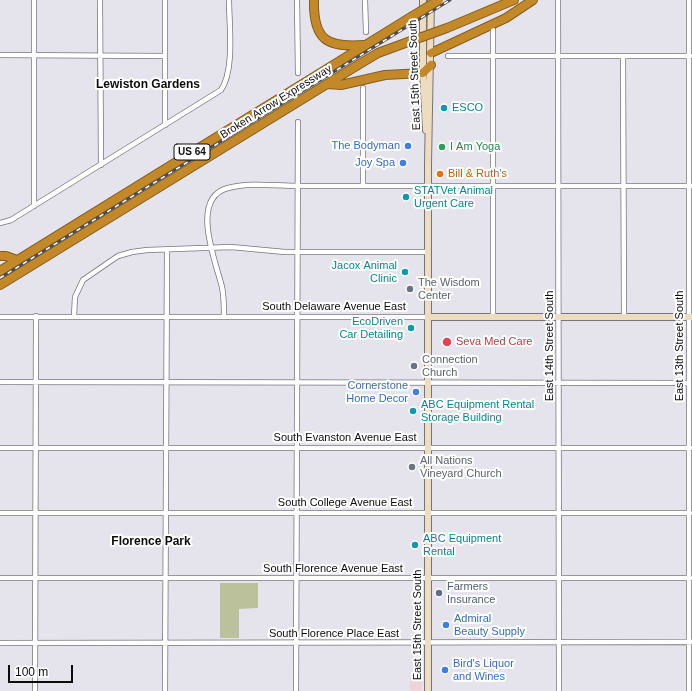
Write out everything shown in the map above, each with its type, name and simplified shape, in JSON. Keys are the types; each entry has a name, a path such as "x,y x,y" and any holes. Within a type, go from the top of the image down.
{"highway":[{"path":"314,0 314,22 319,32 328,41 346,46 367,44"},
{"name":"Broken Arrow Expressway","path":"0,271 439,0"},
{"name":"Broken Arrow Expressway","path":"0,285 326,84 378,54 514,0"},
{"path":"431,53 506,18 533,0"},
{"path":"326,84 341,85 385,75 423,74 431,65"},
{"path":"0,256 6,256 17,260"}],"main road":[{"name":"East 15th Street South","path":"423,0 423,74 428,150"},
{"name":"East 15th Street South","path":"428,691 428,150 431,65 431,0"},
{"name":"South Delaware Avenue East","path":"428,317 691,317"}],"street":[{"path":"34,0 34,206"},
{"path":"100,0 101,164"},
{"path":"165,0 165,125"},
{"path":"0,223 11,220 215,95 224,85 226,79 229,56 229,0"},
{"path":"297,0 298,73"},
{"path":"365,0 366,32"},
{"name":"East 14th Street South","path":"558,0 559,691"},
{"name":"East 13th Street South","path":"689,0 691,122 691,371 689,383 691,427 690,691"},
{"path":"493,30 493,317"},
{"path":"0,55 165,56"},
{"path":"448,56 690,56"},
{"path":"623,56 624,317"},
{"path":"363,88 363,186"},
{"path":"296,691 298,122"},
{"path":"224,317 222,289 210,248 208,224 212,201 221,191 236,186 691,186"},
{"path":"74,316 76,292 88,276 124,254 147,250 210,248 244,248 298,252 428,252"},
{"path":"166,691 167,249"},
{"name":"South Delaware Avenue East","path":"0,316 428,317"},
{"path":"35,691 37,448 36,316"},
{"path":"0,382 689,383"},
{"name":"South Evanston Avenue East","path":"0,448 690,448"},
{"name":"South College Avenue East","path":"0,513 690,513"},
{"name":"South Florence Avenue East","path":"0,578 559,579 691,575"},
{"name":"South Florence Place East","path":"0,643 691,642"}],"shaded area":[{"path":"410,675 422,675 422,691 410,691"}],"green space":[{"path":"220,583 258,583 258,608 239,609 239,638 220,638"}],"railway":[{"path":"0,278 450,0"}],"place":[{"name":"ESCO","path":"444,108"},
{"name":"The Bodyman","path":"408,146"},
{"name":"I Am Yoga","path":"442,147"},
{"name":"Joy Spa","path":"403,163"},
{"name":"Bill & Ruth's","path":"440,174"},
{"name":"STATVet Animal Urgent Care","path":"406,197"},
{"name":"Jacox Animal Clinic","path":"405,272"},
{"name":"The Wisdom Center","path":"410,289"},
{"name":"EcoDriven Car Detailing","path":"411,328"},
{"name":"Seva Med Care","path":"447,342"},
{"name":"Connection Church","path":"414,366"},
{"name":"Cornerstone Home Decor","path":"416,392"},
{"name":"ABC Equipment Rental Storage Building","path":"413,411"},
{"name":"All Nations Vineyard Church","path":"412,467"},
{"name":"ABC Equipment Rental","path":"415,545"},
{"name":"Farmers Insurance","path":"439,593"},
{"name":"Admiral Beauty Supply","path":"446,625"},
{"name":"Bird's Liquor and Wines","path":"445,670"}],"district":[{"name":"Lewiston Gardens","path":"148,85"},
{"name":"Florence Park","path":"151,542"}]}
